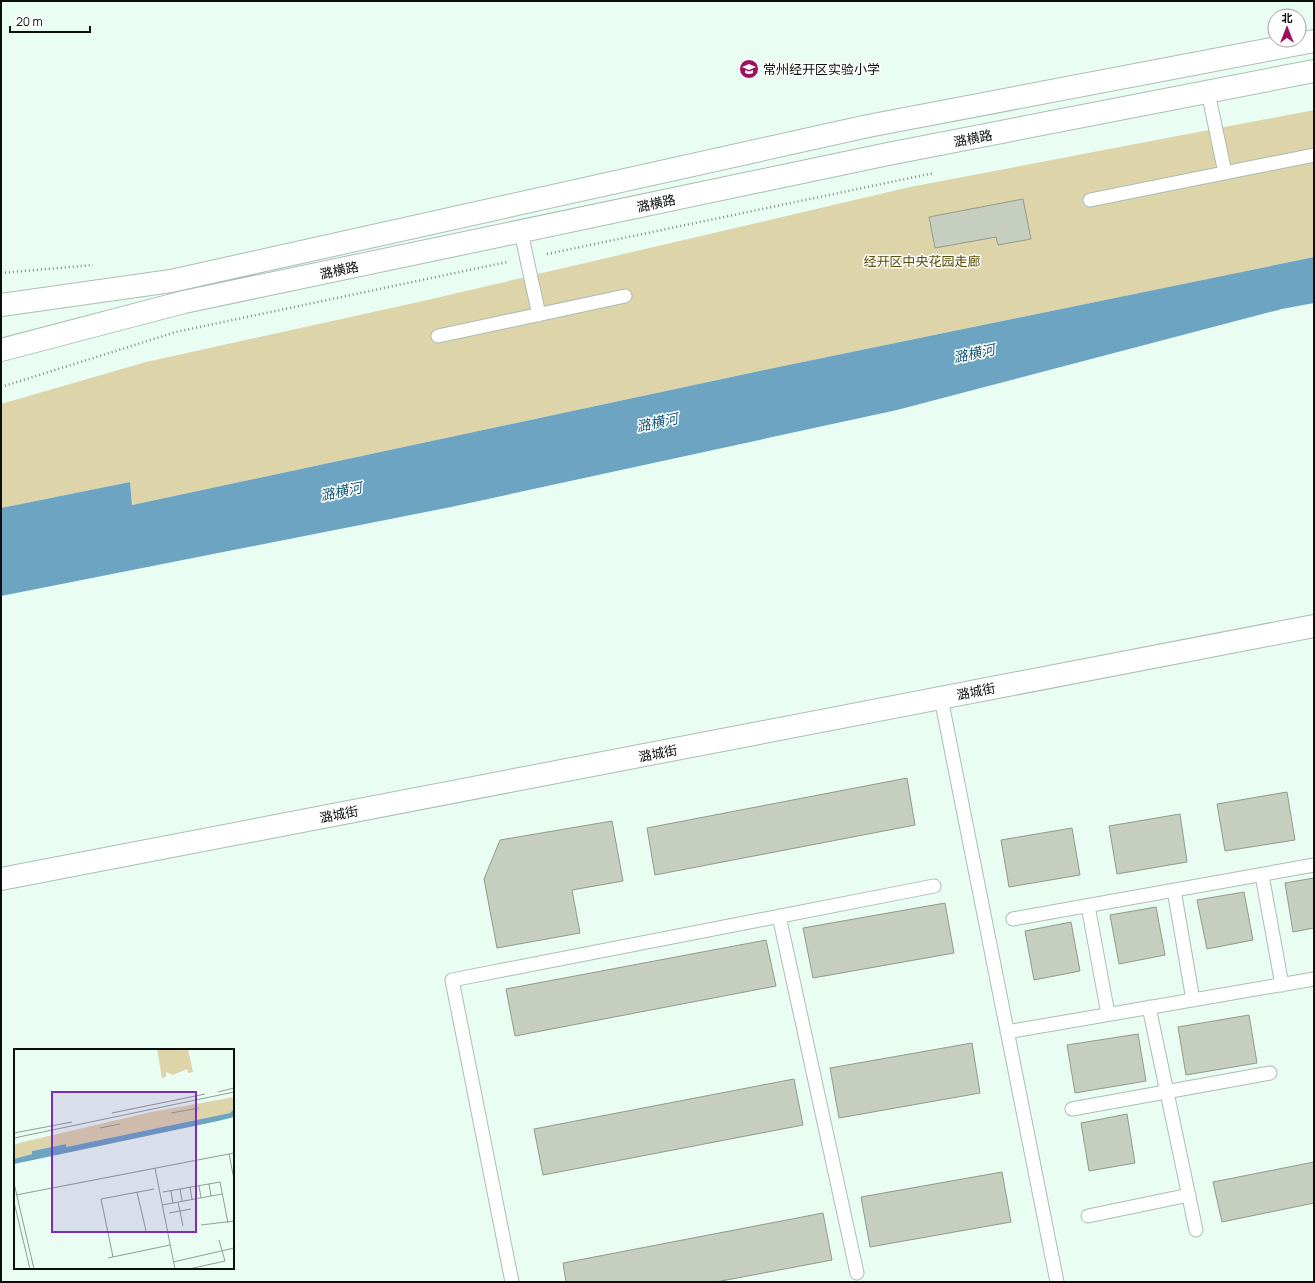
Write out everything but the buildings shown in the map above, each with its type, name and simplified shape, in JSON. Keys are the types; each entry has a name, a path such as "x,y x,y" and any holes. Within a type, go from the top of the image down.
{"main road":[{"name":"潞横路","path":"1,305 171,281 868,126 1314,41"},
{"name":"潞横路","path":"1,350 184,302 888,154 1314,71"},
{"name":"潞城街","path":"1,879 1314,626"}],"lane":[{"path":"1208,92 1225,173"},
{"path":"1090,200 1314,155"},
{"path":"521,232 539,314"},
{"path":"438,336 625,296"},
{"path":"941,698 1057,1282"},
{"path":"1013,919 1314,865"},
{"path":"1262,874 1282,985"},
{"path":"512,1282 452,980 934,886"},
{"path":"1174,890 1193,1000"},
{"path":"1088,906 1108,1014"},
{"path":"779,916 857,1273"},
{"path":"1007,1032 1314,979"},
{"path":"1149,1007 1196,1230"},
{"path":"1072,1109 1270,1073"},
{"path":"1088,1216 1189,1195"}],"path":[{"path":"1,387 176,332 937,172"}],"green space":[{"name":"经开区中央花园走廊","path":"1314,110 1314,257 764,370 132,505 130,482 1,508 1,404 146,362 423,301 910,187"}],"water":[{"name":"潞横河","path":"1314,257 1314,303 1282,309 897,410 451,507 1,596 1,508 130,482 132,505 764,370"}],"place":[{"name":"常州经开区实验小学","path":"749,69"}]}
